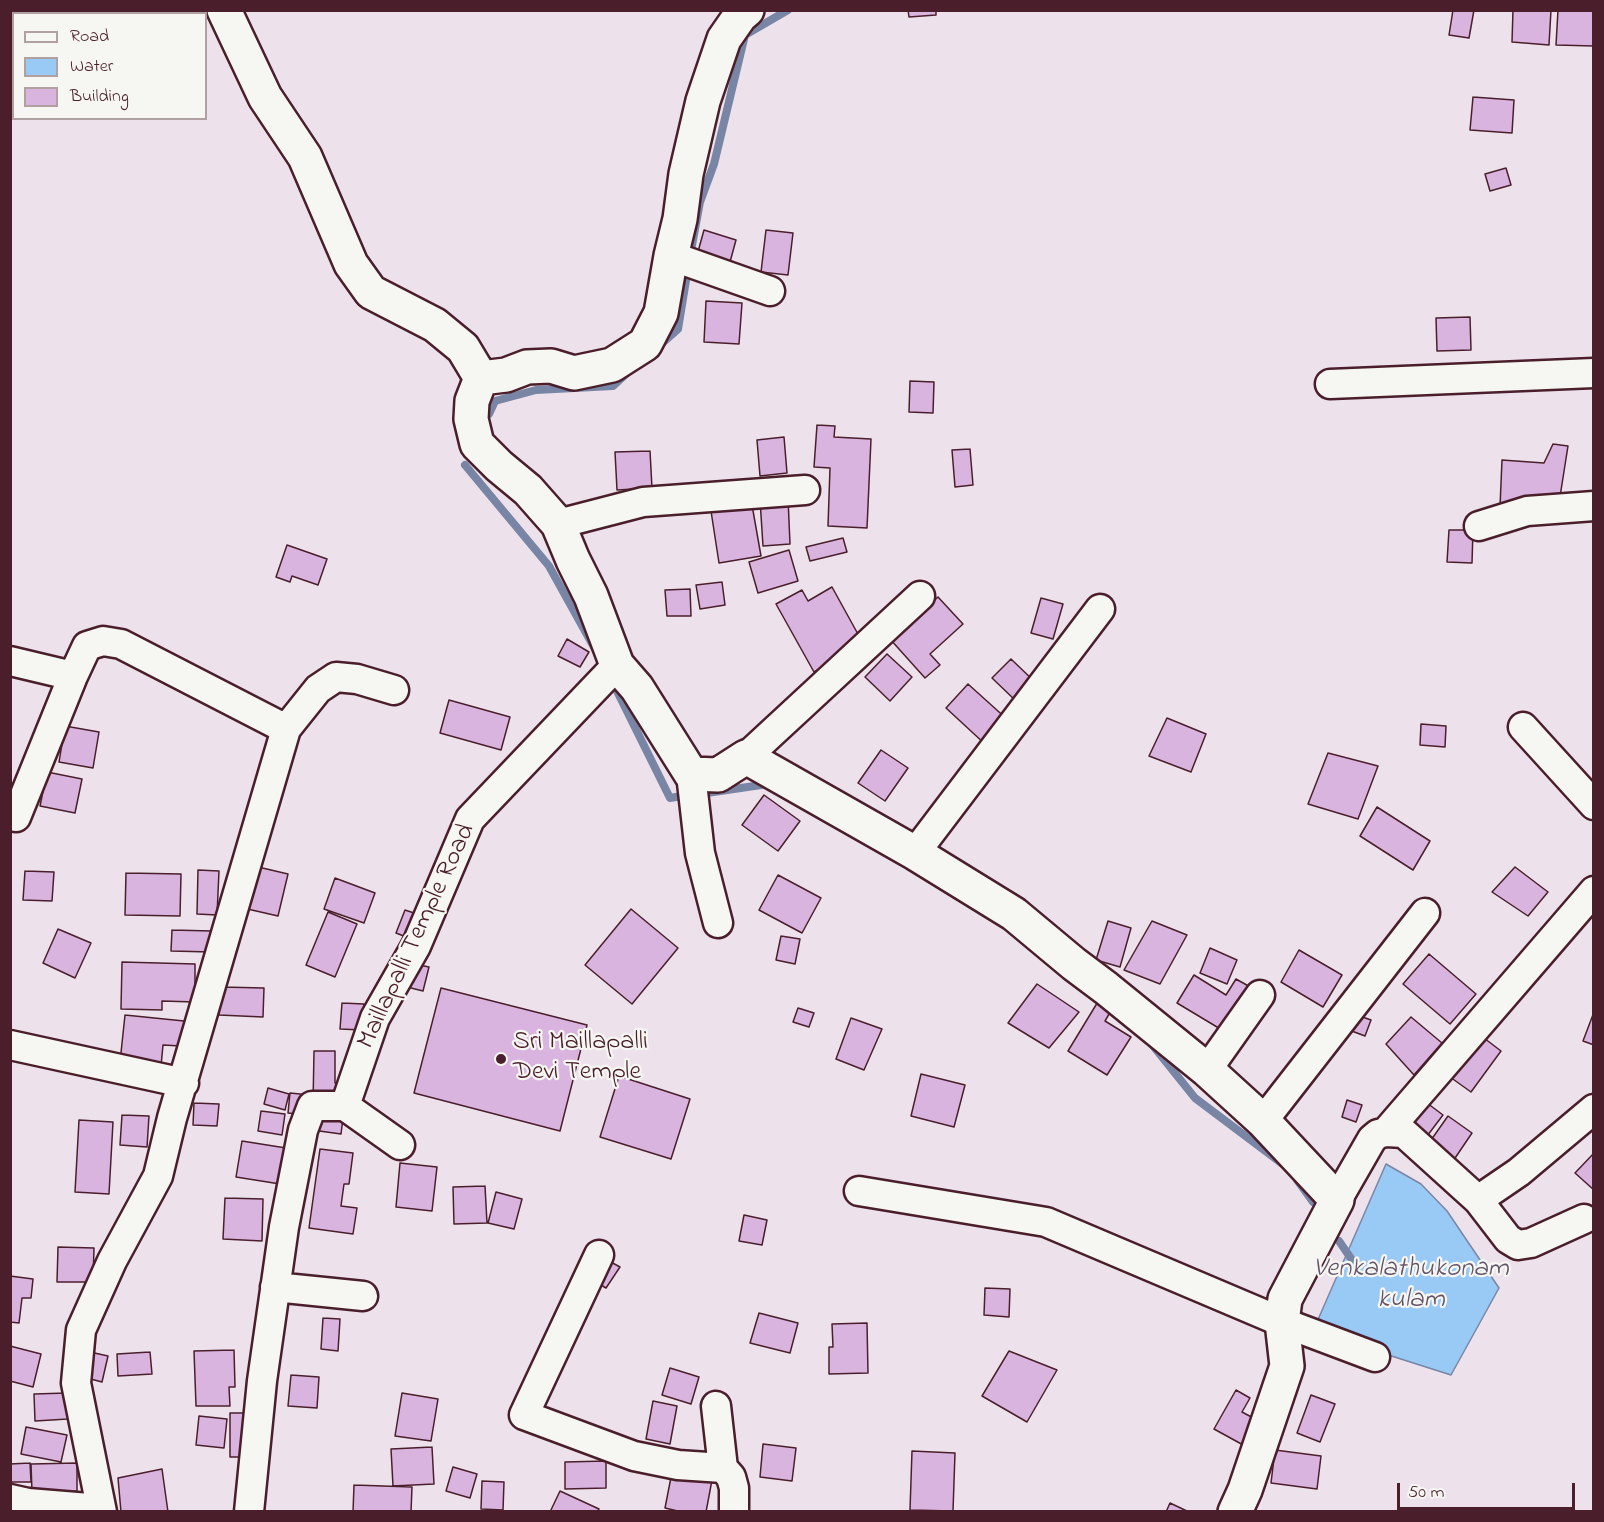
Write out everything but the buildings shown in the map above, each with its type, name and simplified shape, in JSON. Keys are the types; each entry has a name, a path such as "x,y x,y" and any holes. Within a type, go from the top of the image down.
{"street":[{"path":"224,10 265,97 304,157 351,264 371,292 435,326 462,348 481,378"},
{"path":"481,378 506,375 527,367 551,366 574,373 612,365 645,344 661,313 670,256 680,219 686,174 703,101 724,39 747,10"},
{"path":"670,256 770,291"},
{"path":"1330,384 1593,373"},
{"path":"481,378 472,401 471,419 477,444 528,490 558,524 591,596 616,665 637,688 691,774 700,853 718,923"},
{"path":"558,524 643,502 805,490"},
{"path":"1479,526 1527,511 1593,506"},
{"path":"691,774 718,776 746,757 920,596"},
{"path":"915,853 1100,609"},
{"path":"16,817 87,646 103,641 121,644 286,729"},
{"path":"10,661 73,676"},
{"name":"Maillapalli Temple Road","path":"345,1106 375,1018 416,946 470,819 616,665"},
{"path":"10,1499 28,1503 101,1510 76,1383 81,1330 112,1261 158,1176 172,1118 286,729 318,689 336,676 357,679 394,690"},
{"path":"1523,727 1593,805"},
{"path":"746,757 915,853 1014,914 1207,1070 1263,1121 1337,1200"},
{"path":"1386,1132 1593,891"},
{"path":"1263,1121 1425,913"},
{"path":"1207,1070 1260,995"},
{"path":"10,1045 184,1083"},
{"path":"249,1512 262,1381 286,1216 303,1130 312,1106 345,1106 400,1145"},
{"path":"1478,1200 1519,1172 1593,1109"},
{"path":"1235,1512 1245,1490 1287,1366 1282,1322 1285,1299 1372,1139 1386,1132 1404,1133 1478,1200 1508,1239 1518,1245 1531,1243 1584,1219"},
{"path":"859,1191 1046,1222 1282,1322 1375,1357"},
{"path":"599,1255 524,1415 634,1456 678,1465 723,1468"},
{"path":"275,1287 363,1296"},
{"path":"716,1406 723,1468 731,1477 734,1488 734,1512"}],"water":[{"name":"Venkalathukonam kulam","path":"1386,1164 1421,1184 1447,1211 1499,1288 1451,1375 1313,1331"}],"waterway":[{"path":"690,256 700,202 714,164 745,35 788,10"},
{"path":"659,346 678,329 688,268"},
{"path":"489,414 495,401 536,390 613,386 627,373"},
{"path":"465,465 549,566 595,649"},
{"path":"615,687 670,798 688,795"},
{"path":"700,794 768,784 771,786"},
{"path":"1150,1042 1195,1098 1284,1165"},
{"path":"1297,1180 1313,1202"},
{"path":"1339,1241 1352,1260"}],"place":[{"name":"Sri Maillapalli Devi Temple","path":"501,1059"}]}
